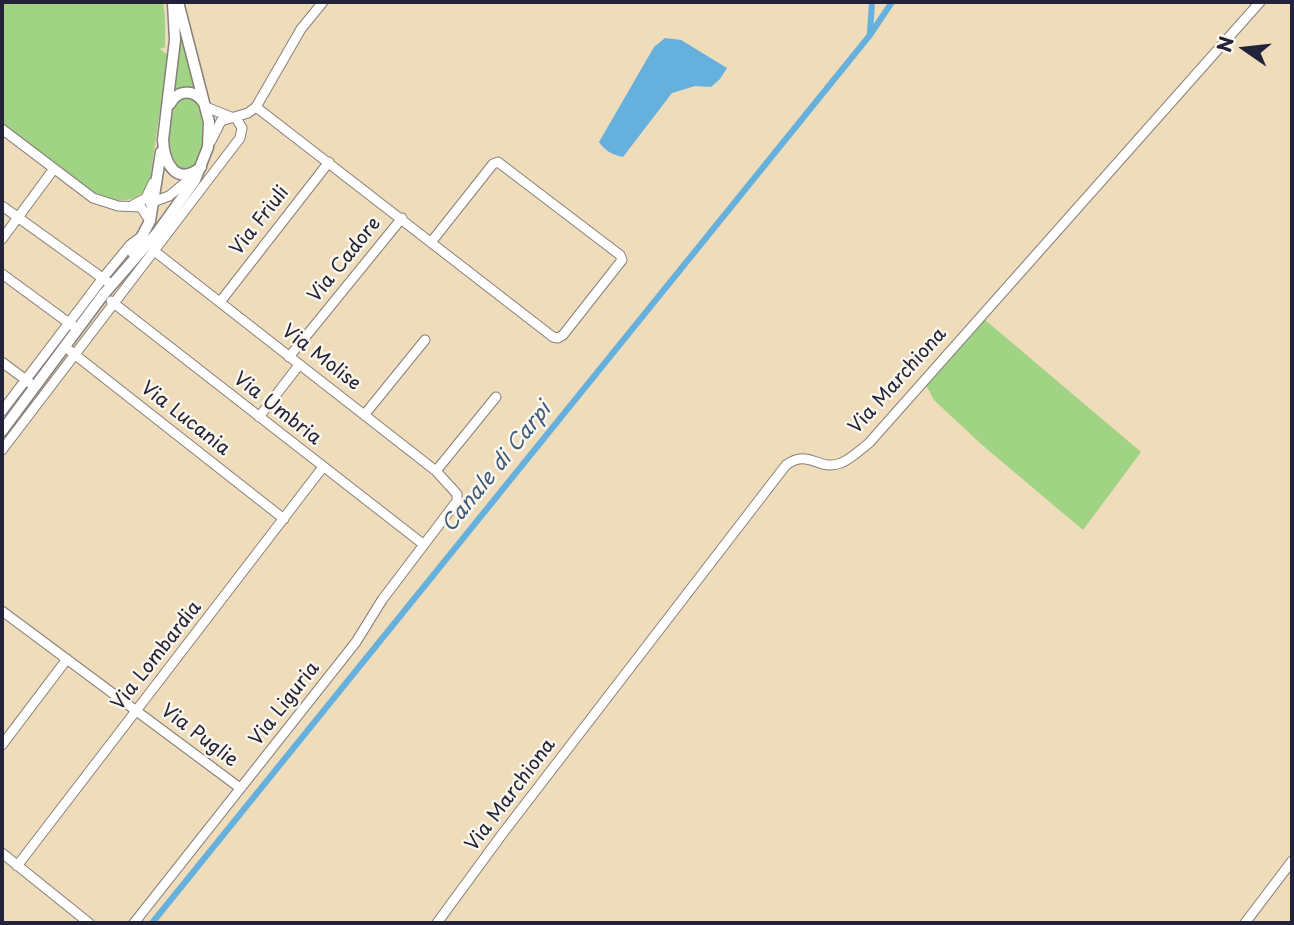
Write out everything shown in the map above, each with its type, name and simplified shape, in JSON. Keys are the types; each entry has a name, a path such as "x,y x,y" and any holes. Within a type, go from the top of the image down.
{"main road":[{"path":"2,431 30,383 69,350 73,326 107,281 156,233 203,165 209,128 175,2"},
{"path":"129,262 144,236 154,202 175,40 175,2"},
{"path":"167,111 173,98 183,93 196,94 205,106"},
{"path":"163,143 165,158 172,169 181,174 188,174 203,165"}],"street":[{"path":"208,147 218,124 257,107 301,29 323,2"},
{"name":"Via Marchiona","path":"437,923 511,822 786,465 797,458 807,458 821,464 839,464 869,443 1260,2"},
{"path":"2,450 69,350 112,302 240,138 242,128 234,117 205,106"},
{"path":"257,107 558,338 622,262 620,255 498,162 493,164 432,241"},
{"path":"2,129 93,198 142,208 150,221"},
{"path":"123,206 143,200 152,189 163,143"},
{"name":"Via Friuli","path":"220,302 329,162"},
{"path":"123,206 154,202 181,189 203,165"},
{"path":"2,239 53,170"},
{"path":"2,206 107,281 130,245 144,236"},
{"name":"Via Cadore","path":"289,356 402,218"},
{"name":"Via Molise","path":"153,250 436,471 453,488 457,501"},
{"path":"2,274 73,326 30,383 2,411"},
{"name":"Via Umbria","path":"112,302 423,544"},
{"path":"365,414 425,340"},
{"name":"Via Lucania","path":"69,350 284,519"},
{"path":"2,362 30,383"},
{"path":"259,417 299,365"},
{"path":"436,471 496,397"},
{"name":"Via Lombardia","path":"17,866 323,467"},
{"name":"Via Liguria","path":"134,923 356,642 382,600 457,501"},
{"name":"Via Puglie","path":"2,612 240,788"},
{"path":"2,745 67,659"},
{"path":"2,853 89,923"},
{"path":"1245,923 1292,861"}],"green space":[{"path":"2,2 163,2 165,47 160,49 168,55 150,179 142,193 128,200 95,197 2,126"},
{"path":"178,23 198,91 172,95"},
{"path":"188,97 199,103 204,145 196,164 189,169 178,169 167,152 173,109 176,102"},
{"path":"984,319 1141,452 1083,530 981,444 934,400 926,385"}],"water":[{"path":"665,38 681,40 727,68 711,87 695,86 672,93 623,157 613,154 599,142 654,47"}],"waterway":[{"name":"Canale di Carpi","path":"870,33 872,2"},
{"name":"Canale di Carpi","path":"152,923 870,35 892,2"}]}
